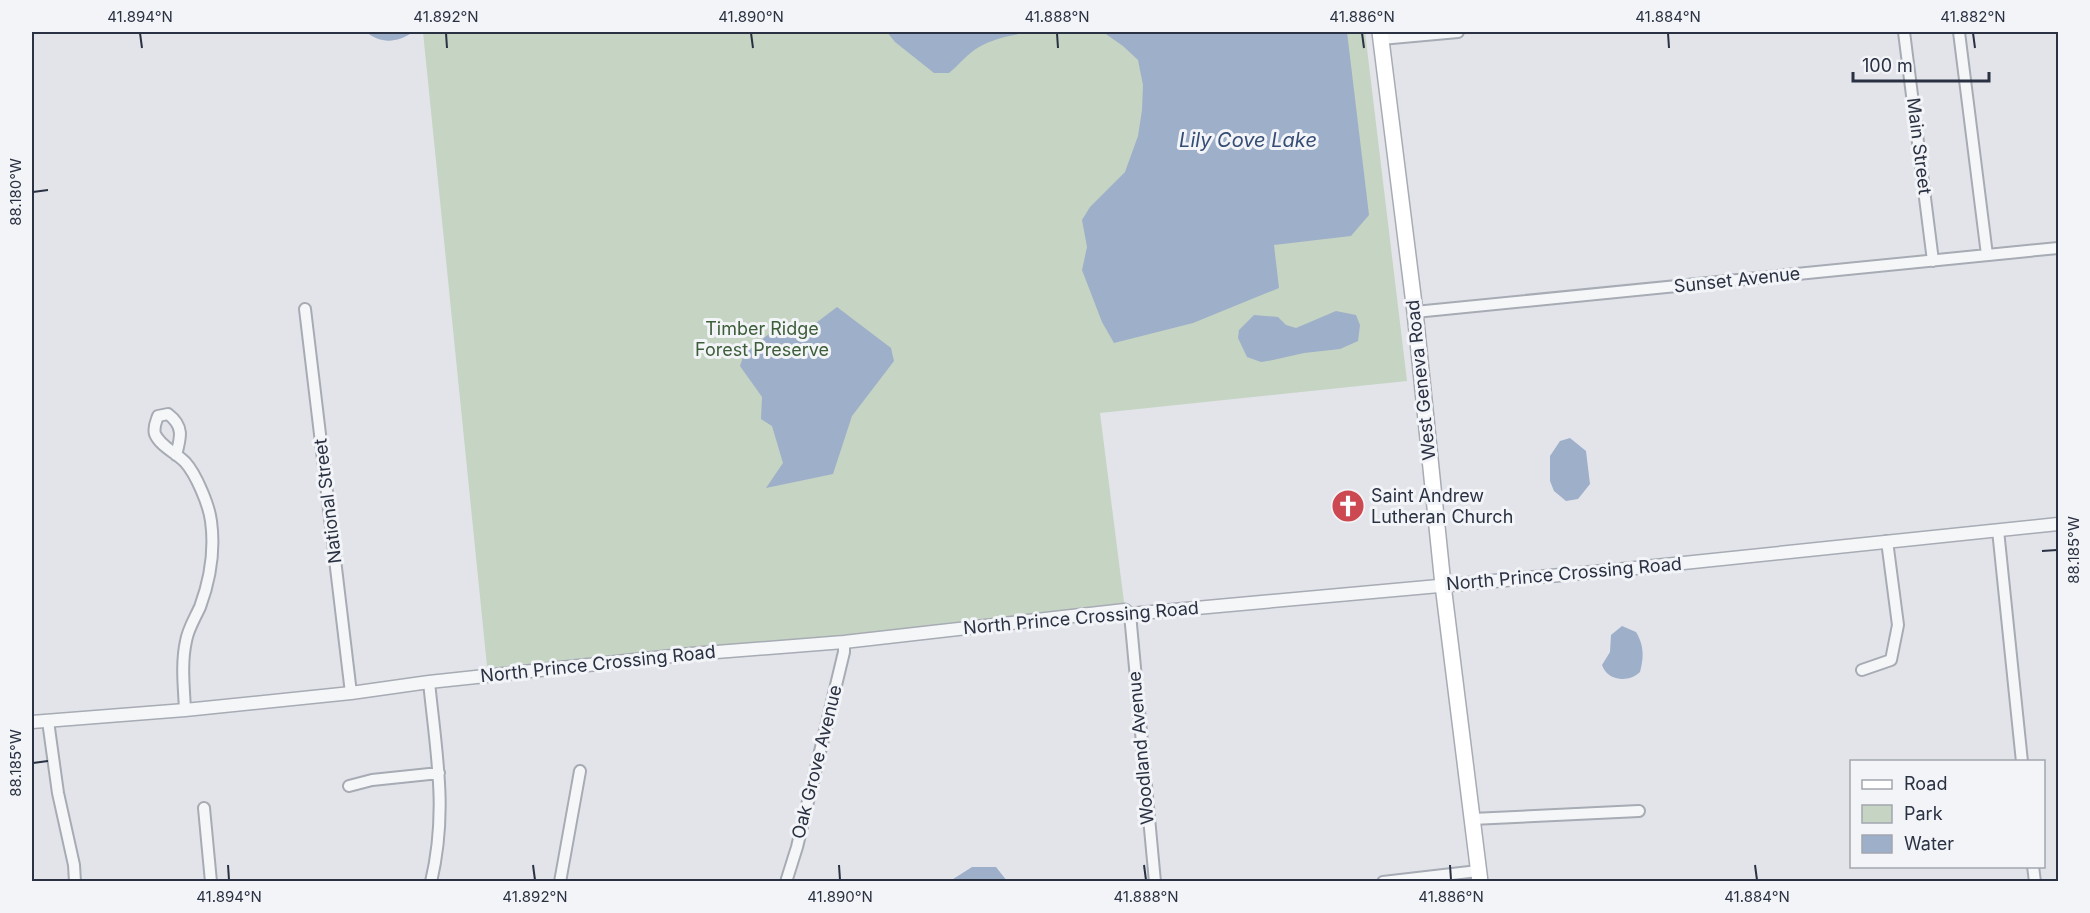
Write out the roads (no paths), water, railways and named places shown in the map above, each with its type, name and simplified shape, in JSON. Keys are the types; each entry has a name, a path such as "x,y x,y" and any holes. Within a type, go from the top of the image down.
{"main road":[{"name":"West Geneva Road","path":"1381,35 1415,312 1443,585 1479,876"}],"street":[{"path":"1381,35 1458,32"},
{"name":"Main Street","path":"1904,32 1933,261"},
{"path":"1959,32 1987,255"},
{"name":"Sunset Avenue","path":"1415,312 2058,248"},
{"name":"National Street","path":"305,309 351,693"},
{"path":"176,455 186,463 205,500 213,536 205,594 186,639 183,656 185,710"},
{"name":"North Prince Crossing Road","path":"32,722 185,710 351,693 429,682 691,654 844,642 1125,610 1130,614 2058,524"},
{"path":"1998,530 2022,760"},
{"path":"1862,670 1892,660 1898,625 1887,541"},
{"name":"Woodland Avenue","path":"1130,614 1155,882"},
{"name":"Oak Grove Avenue","path":"786,882 804,818 844,652 844,642"},
{"path":"429,682 441,803 440,833 431,882"},
{"path":"48,721 58,793 74,865 75,882"},
{"path":"560,882 580,771"},
{"path":"349,786 372,780 439,773"},
{"path":"204,808 211,882"},
{"path":"1472,819 1639,811"},
{"path":"1383,882 1479,876"}],"water":[{"path":"366,32 413,32 389,41 377,39"},
{"path":"887,32 1030,32 991,41 967,56 949,73 934,73 895,42"},
{"name":"Lily Cove Lake","path":"1103,32 1347,32 1369,215 1351,236 1274,245 1279,288 1193,323 1114,343 1102,322 1082,270 1087,247 1082,220 1090,207 1125,172 1138,136 1143,85 1138,60"},
{"path":"837,307 891,348 894,361 852,416 833,474 766,488 783,463 772,426 761,419 762,397 740,366 744,354 774,330 808,329"},
{"path":"1336,311 1356,315 1360,325 1358,341 1340,349 1304,353 1261,362 1247,357 1238,338 1239,330 1254,315 1278,317 1286,325 1296,328"},
{"path":"1570,438 1586,451 1590,484 1578,499 1566,501 1554,491 1550,481 1550,456 1560,441"},
{"path":"1622,626 1636,632 1641,642 1642,661 1640,672 1635,676 1619,679 1608,674 1602,665 1610,652 1611,635"},
{"path":"972,867 996,867 1007,881 950,881"}],"place":[{"name":"Saint Andrew Lutheran Church","path":"1348,506"}],"park label":[{"name":"Timber Ridge Forest Preserve","path":"762,339"}]}
